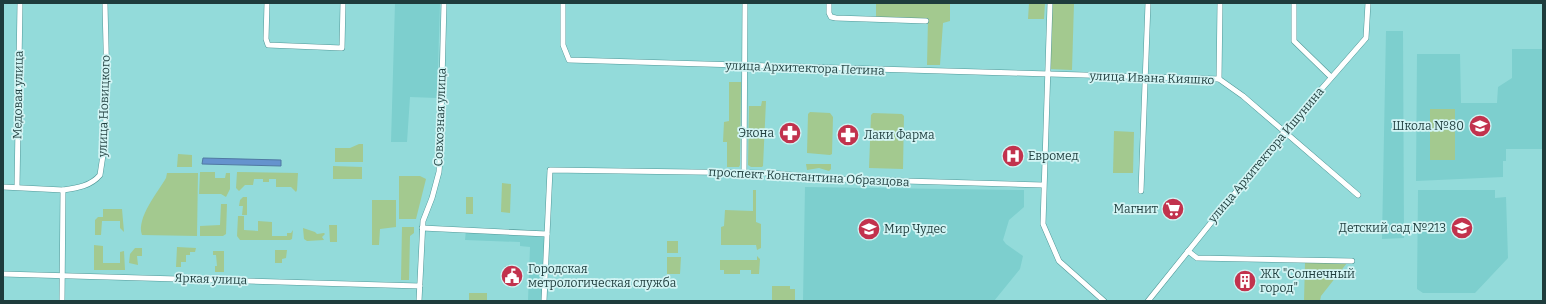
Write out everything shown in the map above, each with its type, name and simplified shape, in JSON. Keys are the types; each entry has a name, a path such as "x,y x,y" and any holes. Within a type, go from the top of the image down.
{"street":[{"name":"Медовая улица","path":"17,187 20,3"},
{"name":"улица Новицкого","path":"3,187 63,190 88,185 100,175 105,150 107,86 105,3"},
{"path":"267,3 266,40 268,45 342,48 343,3"},
{"name":"Совхозная улица","path":"419,301 422,228 439,172 444,3"},
{"name":"улица Архитектора Петина","path":"563,3 563,45 569,60 1048,74"},
{"path":"744,172 746,66 745,3"},
{"path":"829,3 829,13 831,17 836,18 926,21"},
{"path":"1050,3 1043,185 1043,224 1060,261 1104,301"},
{"path":"1141,191 1148,3"},
{"path":"1219,79 1220,3"},
{"path":"1294,3 1294,41 1331,77"},
{"name":"улица Архитектора Ишунина","path":"1148,301 1284,132 1366,38 1368,3"},
{"name":"улица Ивана Кияшко","path":"1048,74 1219,79 1243,96 1358,195"},
{"name":"проспект Константина Образцова","path":"547,234 550,170 744,172 848,180 1043,185"},
{"path":"62,301 63,190"},
{"path":"422,228 547,234 544,301"},
{"path":"1188,251 1197,258 1352,260"},
{"name":"Яркая улица","path":"3,274 420,286"}],"shaded area":[{"path":"395,3 440,3 437,98 410,97 407,142 391,142"},
{"path":"1386,31 1403,31 1404,238 1382,239"},
{"name":"Школа №80","path":"1512,49 1543,49 1543,149 1506,149 1506,161 1503,161 1503,177 1416,181 1417,54 1460,54 1461,103 1497,103 1498,87 1512,78"},
{"path":"203,158 281,160 281,166 202,164"},
{"path":"805,187 1024,190 1024,207 1009,220 1003,240 1006,244 1023,256 1020,269 994,301 803,301"},
{"name":"Детский сад №213","path":"1418,190 1495,190 1495,198 1506,197 1508,258 1475,293 1423,293 1417,289"},
{"path":"466,230 547,234 544,301 528,301 530,247 520,246 520,242 465,240"}],"green space":[{"path":"876,3 950,3 950,21 943,23 940,65 927,65 928,19 876,17"},
{"path":"1029,3 1045,3 1044,19 1028,19"},
{"path":"1051,3 1074,3 1072,70 1049,69"},
{"path":"729,82 741,82 739,167 727,167 727,142 723,142 724,122 729,121"},
{"path":"762,101 766,101 763,166 751,167 748,165 749,106 761,106"},
{"path":"1430,109 1455,109 1455,160 1430,160"},
{"path":"810,112 830,113 833,117 832,154 830,155 807,153 808,114"},
{"path":"873,113 902,114 904,116 903,169 869,168 871,115"},
{"path":"1114,131 1134,132 1133,173 1113,173"},
{"path":"363,144 363,162 335,162 335,148 350,148"},
{"path":"178,154 192,155 192,167 177,167"},
{"path":"806,164 831,164 831,169 829,171 819,168 807,170"},
{"path":"333,166 362,167 362,179 333,179"},
{"path":"200,172 215,172 215,178 225,178 226,173 230,173 230,189 226,197 221,194 199,194"},
{"path":"237,172 298,173 297,190 296,192 291,187 276,187 276,179 269,179 269,182 263,182 263,179 254,179 253,185 245,185 239,191 236,188"},
{"path":"167,173 198,173 197,236 142,235 141,228 145,213 166,178"},
{"path":"399,176 420,176 426,179 416,219 399,219"},
{"path":"502,183 511,184 510,213 501,212"},
{"path":"753,190 756,190 756,222 761,224 761,248 757,250 756,245 721,245 721,227 724,226 725,210 753,211"},
{"path":"243,197 247,197 247,215 242,215 243,206 239,206 240,200"},
{"path":"466,197 473,197 473,214 466,214"},
{"path":"372,200 396,200 396,227 380,229 379,245 372,245"},
{"path":"221,204 227,204 226,234 223,236 200,236 200,226 220,225"},
{"path":"103,209 122,209 124,232 120,228 120,221 102,221 101,235 95,235 95,220 98,217 103,217"},
{"path":"238,216 244,216 244,230 258,231 258,221 272,222 272,236 287,236 287,233 291,233 293,230 292,239 240,240 237,236"},
{"path":"329,225 337,225 337,242 330,242"},
{"path":"402,227 414,227 414,233 410,236 409,280 401,280"},
{"path":"303,228 317,234 324,233 325,234 322,237 324,240 307,241 304,239"},
{"path":"667,241 678,241 678,253 667,253"},
{"path":"94,245 103,246 103,263 120,263 120,252 124,251 125,270 94,270"},
{"path":"177,247 196,248 195,252 190,252 190,255 186,255 186,262 181,262 181,267 176,267"},
{"path":"135,248 142,248 142,256 137,256 138,265 129,263 130,254"},
{"path":"275,250 287,250 286,258 282,259 282,263 275,263"},
{"path":"213,251 224,251 224,272 215,272 215,266 217,266 216,255 213,255"},
{"path":"757,256 760,259 759,274 751,274 751,270 740,270 740,274 724,274 724,270 720,270 720,260 757,260"},
{"path":"667,257 681,257 680,274 667,274"},
{"path":"1305,263 1347,263 1321,296 1320,301 1304,301"},
{"path":"772,286 790,286 790,289 795,289 795,301 772,301"},
{"path":"469,293 487,293 487,301 469,301"}],"place":[{"name":"Школа №80","path":"1480,126"},
{"name":"Экона","path":"790,133"},
{"name":"Лаки Фарма","path":"848,135"},
{"name":"Евромед","path":"1013,156"},
{"name":"Магнит","path":"1173,209"},
{"name":"Детский сад №213","path":"1462,228"},
{"name":"Мир Чудес","path":"869,229"},
{"name":"Городская метрологическая служба","path":"512,276"},
{"name":"ЖК \"Солнечный город\"","path":"1245,281"}]}
